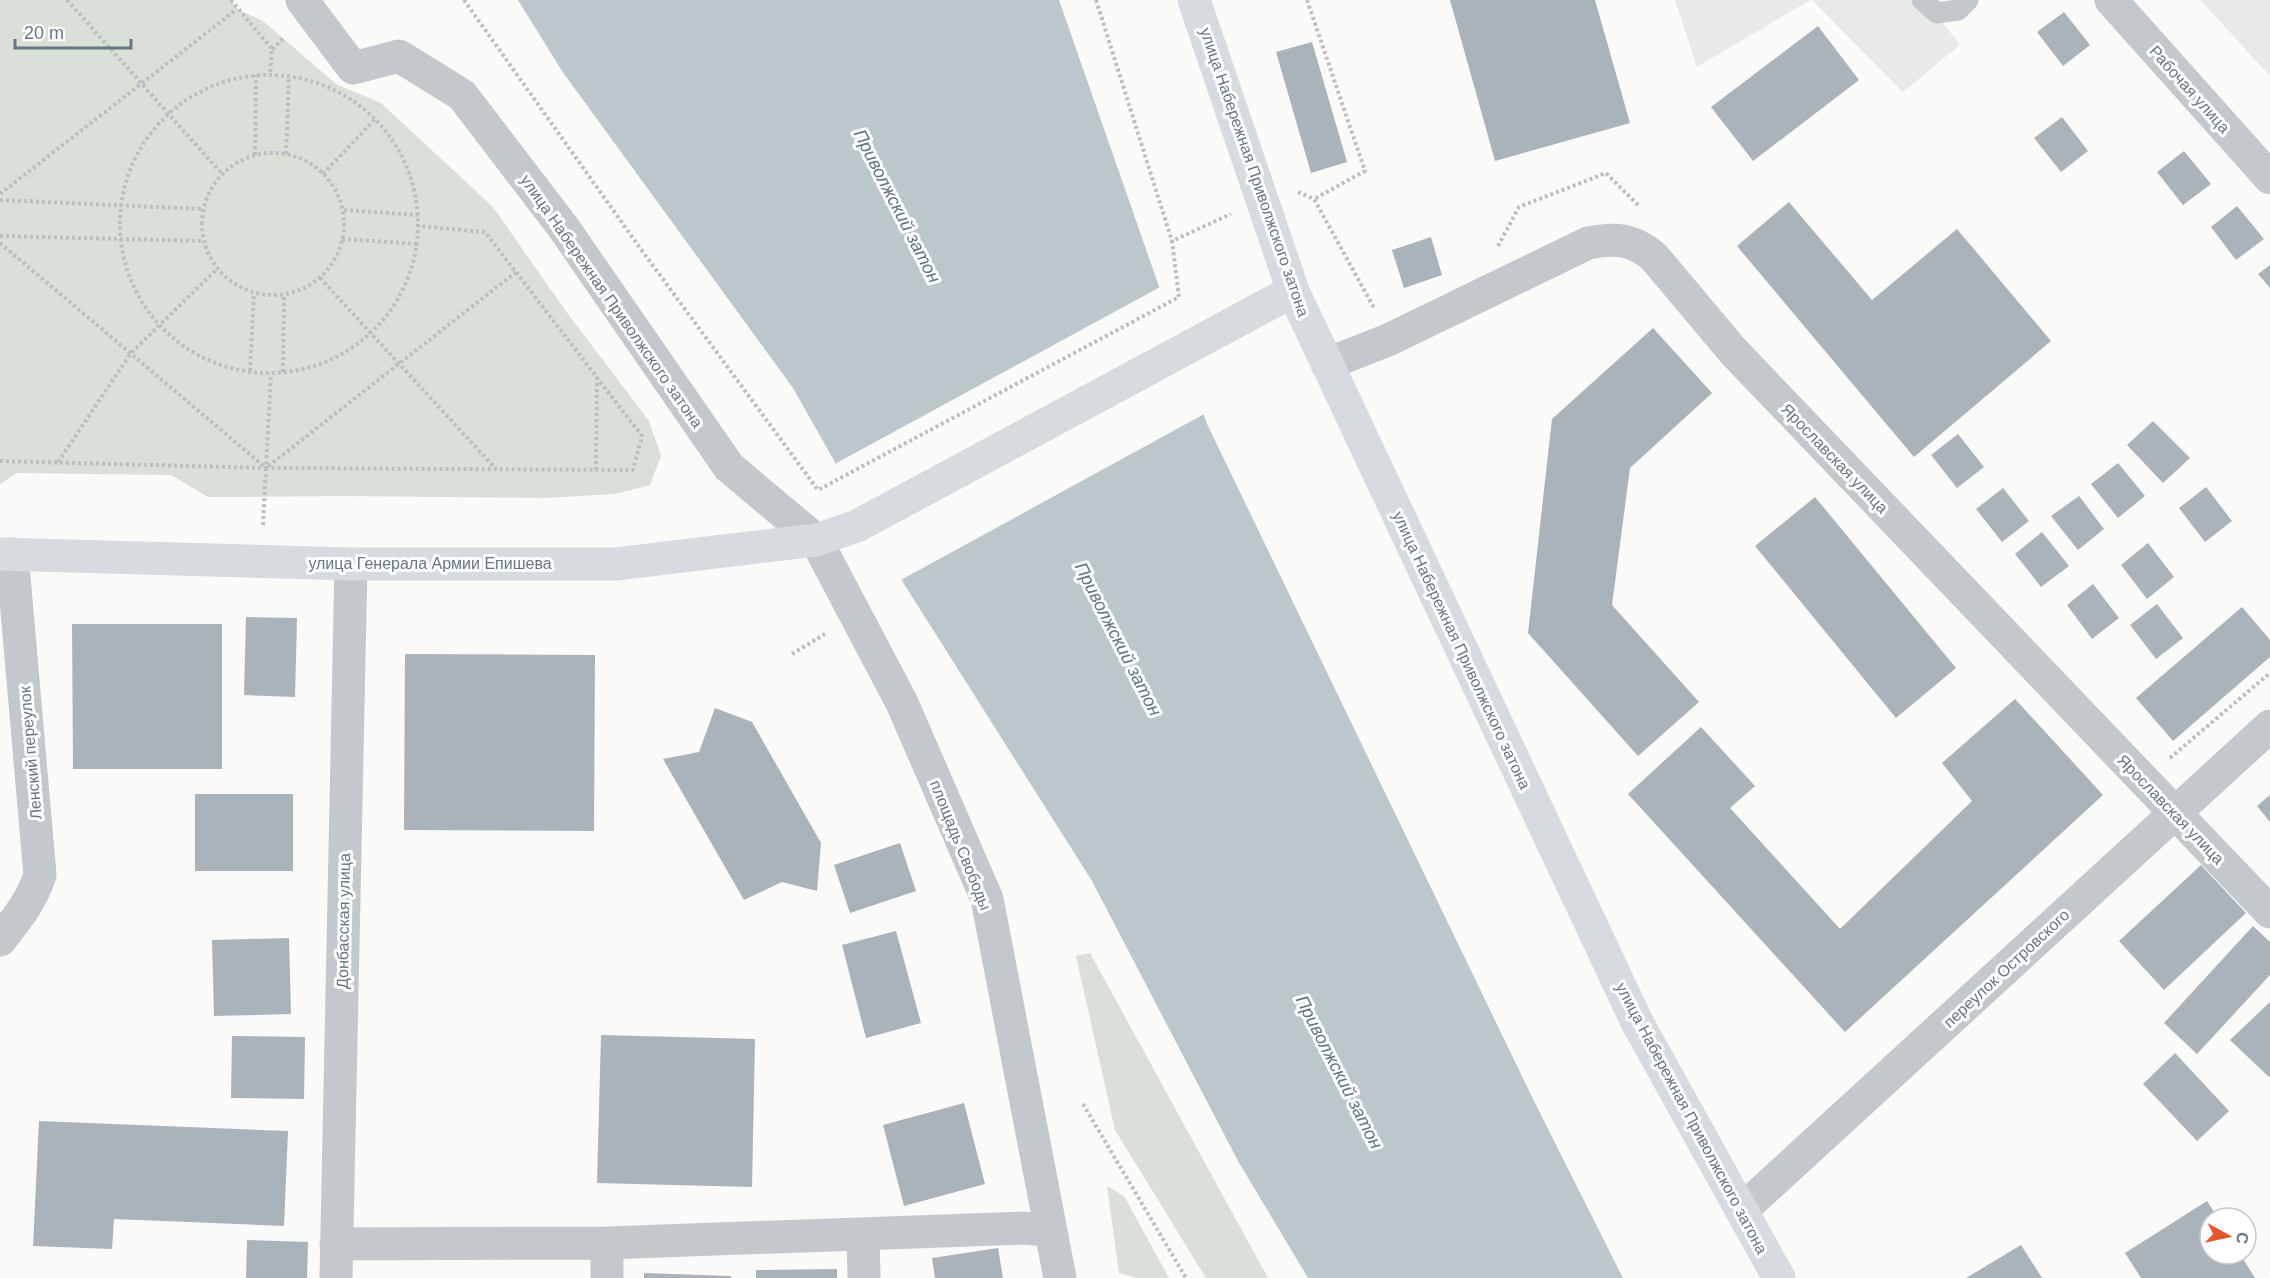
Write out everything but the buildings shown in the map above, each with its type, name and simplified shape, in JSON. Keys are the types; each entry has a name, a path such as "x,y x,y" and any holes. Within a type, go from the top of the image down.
{"main road":[{"name":"улица Набережная Приволжского затона","path":"1194,0 1293,291 1637,1022 1779,1278"},
{"name":"улица Генерала Армии Епишева","path":"6,554 351,564 616,564 816,540 857,526 1293,291"}],"street":[{"name":"улица Набережная Приволжского затона","path":"302,0 353,68 399,56 462,95 563,227 729,467 816,540"},
{"name":"Рабочая улица","path":"2110,0 2270,178"},
{"name":"Ярославская улица","path":"1327,364 1388,340 1588,243 1608,239 1641,246 1654,257 1733,351 2270,912"},
{"name":"площадь Свободы","path":"816,540 902,703 987,899 1060,1278"},
{"name":"Ленский переулок","path":"0,940 22,913 36,888 40,875 6,554"},
{"name":"Донбасская улица","path":"336,1278 351,564"},
{"name":"переулок Островского","path":"1742,1210 2270,726"},
{"path":"336,1244 606,1243 1022,1228 1049,1230"},
{"path":"863,1234 864,1278"},
{"path":"606,1243 607,1278"}],"lane":[{"path":"1922,0 1937,14 1958,10 1968,0"}],"path":[{"path":"67,0 222,174"},
{"path":"231,0 272,49 270,73"},
{"path":"464,0 640,248 818,490 1179,297 1172,241 1096,0"},
{"path":"1307,0 1365,171 1314,199"},
{"path":"0,194 237,9"},
{"path":"270,73 318,82 362,106 396,143 416,189 419,226 418,244 406,285 383,321 351,349 313,367 271,374 234,370 199,357 169,335 145,307 128,274 120,237 121,205 132,163 155,126 188,98 227,79 256,75 270,73"},
{"path":"255,155 256,75"},
{"path":"286,154 289,76"},
{"path":"324,174 375,119"},
{"path":"272,152 286,154 316,167 332,185 344,210 342,239 338,254 320,278 307,288 284,296 261,296 239,288 217,270 207,255 201,232 203,208 212,186 227,168 255,155 272,152"},
{"path":"1497,247 1519,207 1606,173 1639,207"},
{"path":"1172,241 1288,188 1314,199 1376,313"},
{"path":"0,200 203,208"},
{"path":"344,210 418,215"},
{"path":"0,461 266,468 633,470 642,436 485,232 419,226"},
{"path":"0,236 120,237 203,241"},
{"path":"342,239 418,244"},
{"path":"0,243 266,468"},
{"path":"57,463 131,353 217,270"},
{"path":"266,468 516,272"},
{"path":"320,278 496,469"},
{"path":"250,372 254,293"},
{"path":"283,372 284,296"},
{"path":"261,561 271,374"},
{"path":"596,470 597,377"},
{"path":"2168,760 2270,673"},
{"path":"1083,1104 1186,1278"}],"shaded area":[{"path":"0,0 231,0 237,9 263,21 336,84 381,103 493,207 565,310 649,421 661,456 650,485 615,494 546,498 208,497 171,475 17,473 0,484"},
{"path":"1675,0 1810,0 1697,67"},
{"path":"1812,0 1925,0 1960,45 1903,92"},
{"path":"2200,0 2270,0 2270,76"},
{"path":"1090,953 1268,1278 1206,1278 1115,1130 1076,956"},
{"path":"1107,1186 1124,1196 1169,1278 1137,1278 1119,1273"}],"water":[{"name":"Приволжский затон","path":"518,0 1059,0 1207,424 1533,1099 1623,1278 1308,1278 1238,1161 1092,881 904,584 793,388 562,71"}],"pier":[{"path":"1162,286 1206,413 899,581 833,465"}]}
